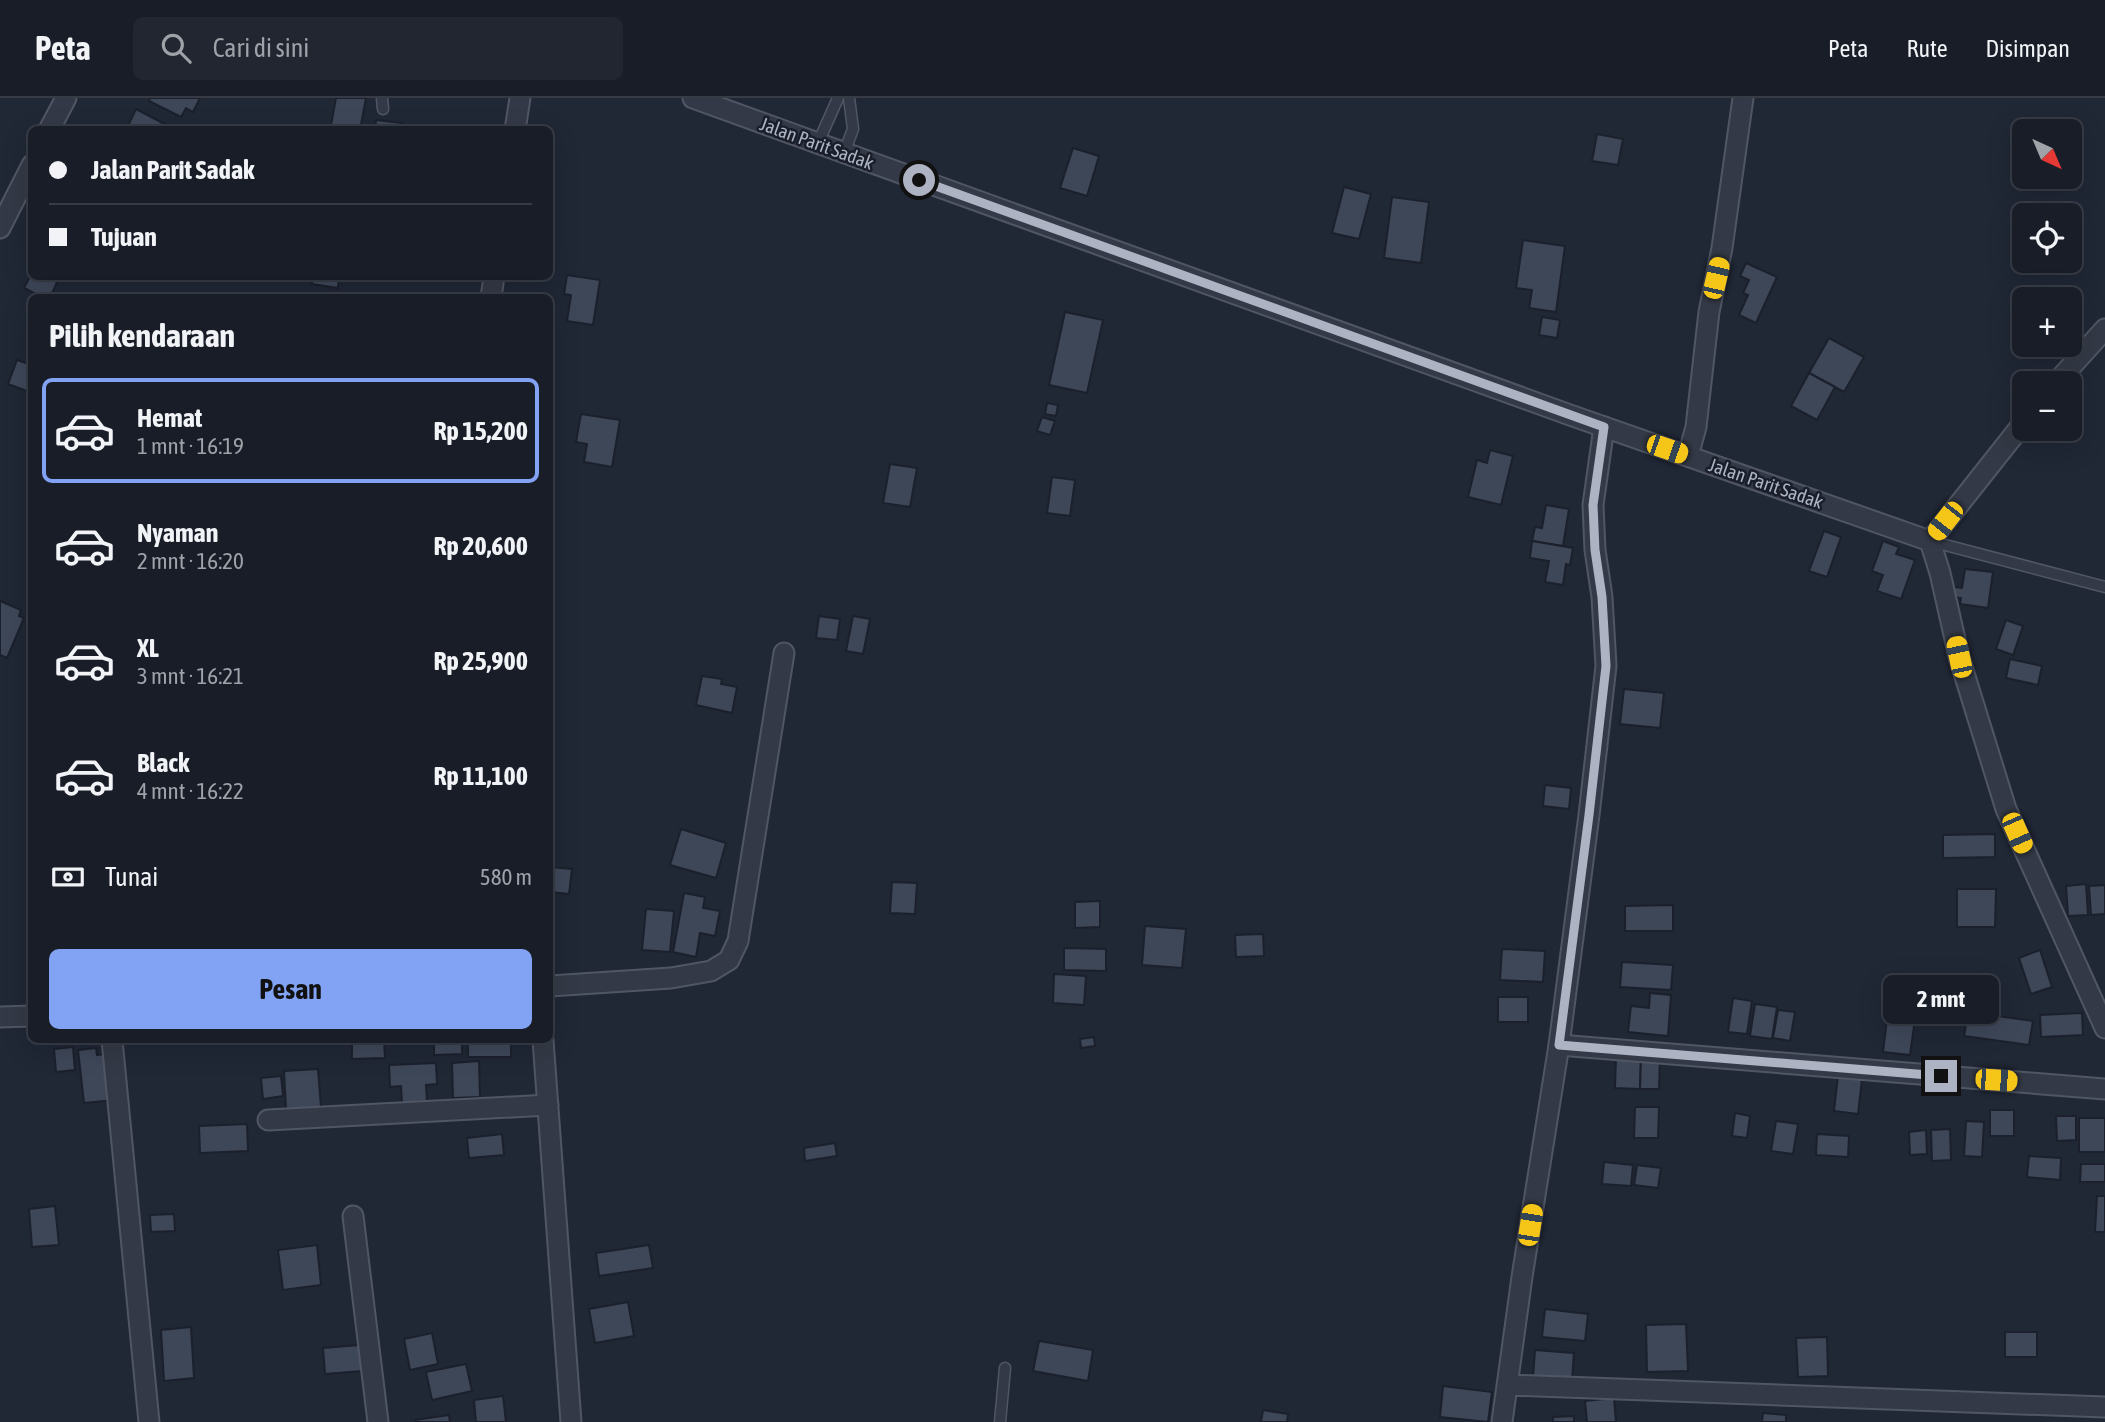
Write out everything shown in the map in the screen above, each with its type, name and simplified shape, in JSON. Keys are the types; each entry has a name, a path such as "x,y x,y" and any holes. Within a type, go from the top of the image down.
{"street":[{"path":"51,126 66,98"},
{"path":"516,126 520,98"},
{"path":"1692,442 1709,312 1722,248 1743,98"},
{"name":"Jalan Parit Sadak","path":"703,100 1604,427 1692,442 1930,541"},
{"path":"0,228 28,173"},
{"path":"2067,371 2105,329"},
{"path":"1502,1422 1559,1045 1606,666 1593,505 1604,427"},
{"path":"2012,437 1930,541 1959,657 2006,809 2105,1028"},
{"path":"553,986 671,978 711,971 729,960 738,941 784,653"},
{"path":"0,1017 28,1016"},
{"path":"112,1043 149,1422"},
{"path":"543,1043 571,1422"},
{"path":"1559,1045 2105,1088"},
{"path":"268,1120 548,1105"},
{"path":"353,1216 378,1422"},
{"path":"1508,1385 2105,1407"}],"lane":[{"path":"818,143 838,98"},
{"path":"844,153 853,129 849,98"},
{"path":"1930,541 2105,587"},
{"path":"1000,1422 1005,1367"}],"building":[{"path":"150,98 200,98 193,112 186,108 181,117 149,101"},
{"path":"336,98 366,98 361,126 331,126"},
{"path":"136,109 168,126 128,126"},
{"path":"376,120 402,123 402,126 375,126"},
{"path":"1597,134 1623,139 1618,165 1592,161"},
{"path":"1073,148 1099,156 1087,196 1060,188"},
{"path":"1344,187 1371,194 1359,239 1332,233"},
{"path":"1392,197 1429,202 1421,263 1384,258"},
{"path":"1523,240 1565,246 1556,312 1529,308 1532,290 1516,288"},
{"path":"1746,263 1777,277 1756,323 1739,315 1748,295 1743,293 1749,280 1740,276"},
{"path":"567,275 600,280 593,325 567,321 571,295 564,294"},
{"path":"28,280 58,280 52,294 36,294 24,288"},
{"path":"312,280 339,280 338,288 312,284"},
{"path":"1065,312 1103,320 1087,393 1049,385"},
{"path":"1542,317 1560,320 1557,338 1539,335"},
{"path":"1829,338 1864,357 1844,392 1809,373"},
{"path":"17,360 28,364 28,392 8,384"},
{"path":"1809,373 1835,387 1817,420 1791,406"},
{"path":"1047,403 1058,405 1056,416 1045,414"},
{"path":"581,414 620,420 612,467 584,462 587,444 576,442"},
{"path":"1042,417 1055,421 1050,435 1037,431"},
{"path":"1490,450 1513,456 1501,505 1468,497 1477,460 1487,463"},
{"path":"890,464 917,468 910,507 883,503"},
{"path":"1052,477 1075,480 1070,516 1047,513"},
{"path":"1546,505 1569,509 1563,546 1532,541 1535,527 1542,528"},
{"path":"1824,531 1841,537 1827,577 1809,571"},
{"path":"1532,541 1573,548 1570,565 1566,564 1563,585 1545,582 1549,561 1530,558"},
{"path":"1883,541 1899,547 1896,554 1915,560 1901,599 1877,591 1883,575 1872,571"},
{"path":"1965,569 1993,572 1988,608 1960,604 1961,598 1953,597 1954,587 1962,588"},
{"path":"0,601 21,610 19,616 24,618 7,658 0,655"},
{"path":"819,616 840,619 837,640 816,638"},
{"path":"853,616 870,619 863,654 846,651"},
{"path":"2006,620 2023,626 2013,655 1996,649"},
{"path":"2010,659 2042,666 2038,685 2006,678"},
{"path":"702,676 722,679 721,684 737,687 732,713 696,705"},
{"path":"1624,689 1664,693 1660,728 1620,724"},
{"path":"1545,785 1571,788 1569,809 1543,806"},
{"path":"681,829 726,843 716,878 670,865"},
{"path":"1995,834 1995,857 1943,858 1943,835"},
{"path":"553,867 572,869 569,894 553,892"},
{"path":"892,882 917,883 915,914 890,913"},
{"path":"2086,884 2088,915 2068,916 2066,886"},
{"path":"2105,885 2105,914 2091,915 2089,886"},
{"path":"1957,889 1996,889 1995,927 1957,927"},
{"path":"684,893 705,897 703,908 720,911 715,936 700,933 696,957 673,952"},
{"path":"1100,901 1100,927 1075,928 1075,902"},
{"path":"1673,905 1673,931 1625,931 1625,906"},
{"path":"646,909 674,911 670,952 642,950"},
{"path":"1145,926 1186,929 1182,968 1142,965"},
{"path":"1263,934 1264,956 1236,957 1235,935"},
{"path":"1064,948 1106,949 1106,971 1064,970"},
{"path":"1502,949 1545,951 1543,982 1500,980"},
{"path":"2040,950 2052,987 2031,994 2019,958"},
{"path":"1622,962 1673,965 1671,990 1620,987"},
{"path":"1054,974 1086,976 1084,1005 1053,1003"},
{"path":"1650,993 1671,995 1668,1036 1628,1032 1631,1006 1649,1008"},
{"path":"1890,995 1918,998 1910,1055 1883,1052"},
{"path":"1498,997 1528,997 1528,1022 1498,1022"},
{"path":"1733,998 1752,1001 1747,1034 1728,1032"},
{"path":"1755,1004 1777,1007 1772,1039 1750,1036"},
{"path":"1778,1010 1795,1012 1790,1041 1773,1038"},
{"path":"1968,1012 2033,1021 2029,1045 1964,1036"},
{"path":"2082,1013 2083,1035 2041,1037 2040,1015"},
{"path":"1094,1037 1095,1046 1081,1048 1080,1039"},
{"path":"352,1043 384,1043 385,1058 352,1059"},
{"path":"434,1043 462,1043 462,1054 434,1055"},
{"path":"468,1043 511,1043 511,1057 468,1057"},
{"path":"73,1047 75,1070 56,1072 54,1049"},
{"path":"96,1048 97,1055 110,1053 115,1100 84,1103 78,1050"},
{"path":"1616,1056 1641,1057 1640,1089 1615,1088"},
{"path":"1641,1057 1660,1057 1659,1089 1640,1089"},
{"path":"479,1061 480,1097 453,1098 452,1063"},
{"path":"436,1063 437,1084 426,1085 427,1101 402,1103 401,1086 390,1087 389,1065"},
{"path":"318,1069 321,1107 286,1109 284,1071"},
{"path":"281,1076 283,1096 263,1099 261,1078"},
{"path":"1838,1076 1862,1079 1858,1114 1834,1111"},
{"path":"1635,1107 1659,1107 1658,1138 1634,1138"},
{"path":"1990,1110 2014,1110 2014,1136 1990,1136"},
{"path":"1735,1113 1750,1116 1747,1138 1732,1136"},
{"path":"2056,1116 2076,1116 2076,1140 2057,1141"},
{"path":"2079,1118 2105,1118 2105,1152 2079,1152"},
{"path":"1776,1121 1798,1124 1793,1154 1771,1151"},
{"path":"1966,1121 1984,1122 1982,1157 1964,1156"},
{"path":"247,1124 248,1151 200,1153 199,1126"},
{"path":"1950,1129 1951,1160 1932,1161 1931,1130"},
{"path":"1926,1130 1927,1154 1910,1155 1909,1132"},
{"path":"502,1134 504,1155 469,1158 467,1138"},
{"path":"1817,1134 1849,1136 1848,1157 1816,1155"},
{"path":"835,1143 837,1156 805,1161 804,1148"},
{"path":"2029,1156 2061,1158 2060,1180 2027,1177"},
{"path":"1604,1162 1633,1165 1631,1186 1602,1184"},
{"path":"2081,1164 2105,1164 2105,1182 2080,1182"},
{"path":"1637,1165 1661,1168 1658,1188 1634,1185"},
{"path":"2097,1196 2105,1196 2105,1232 2095,1232"},
{"path":"55,1206 59,1245 32,1247 29,1209"},
{"path":"174,1214 175,1231 151,1232 150,1215"},
{"path":"317,1245 321,1285 283,1290 278,1250"},
{"path":"649,1245 653,1268 599,1276 596,1253"},
{"path":"628,1302 634,1336 595,1343 589,1309"},
{"path":"1545,1309 1588,1314 1585,1341 1542,1337"},
{"path":"1686,1324 1688,1371 1647,1372 1646,1325"},
{"path":"191,1327 194,1378 164,1381 161,1330"},
{"path":"2005,1332 2037,1332 2037,1357 2005,1357"},
{"path":"432,1333 438,1364 410,1370 404,1339"},
{"path":"1827,1337 1828,1376 1798,1377 1796,1338"},
{"path":"1039,1341 1093,1350 1088,1381 1033,1371"},
{"path":"360,1345 362,1371 325,1374 323,1348"},
{"path":"1535,1350 1574,1353 1572,1380 1533,1377"},
{"path":"466,1364 472,1391 432,1400 426,1372"},
{"path":"1443,1386 1492,1392 1488,1422 1440,1417"},
{"path":"503,1396 506,1422 476,1422 474,1400"},
{"path":"1614,1398 1616,1422 1587,1422 1585,1401"},
{"path":"1263,1410 1288,1414 1287,1422 1261,1422"},
{"path":"1763,1413 1786,1415 1786,1422 1762,1422"},
{"path":"449,1415 450,1422 415,1420"},
{"path":"1574,1416 1574,1422 1553,1422 1553,1417"}],"route":[{"path":"919,180 1604,427 1593,505 1606,666 1559,1045 1941,1076"}]}
